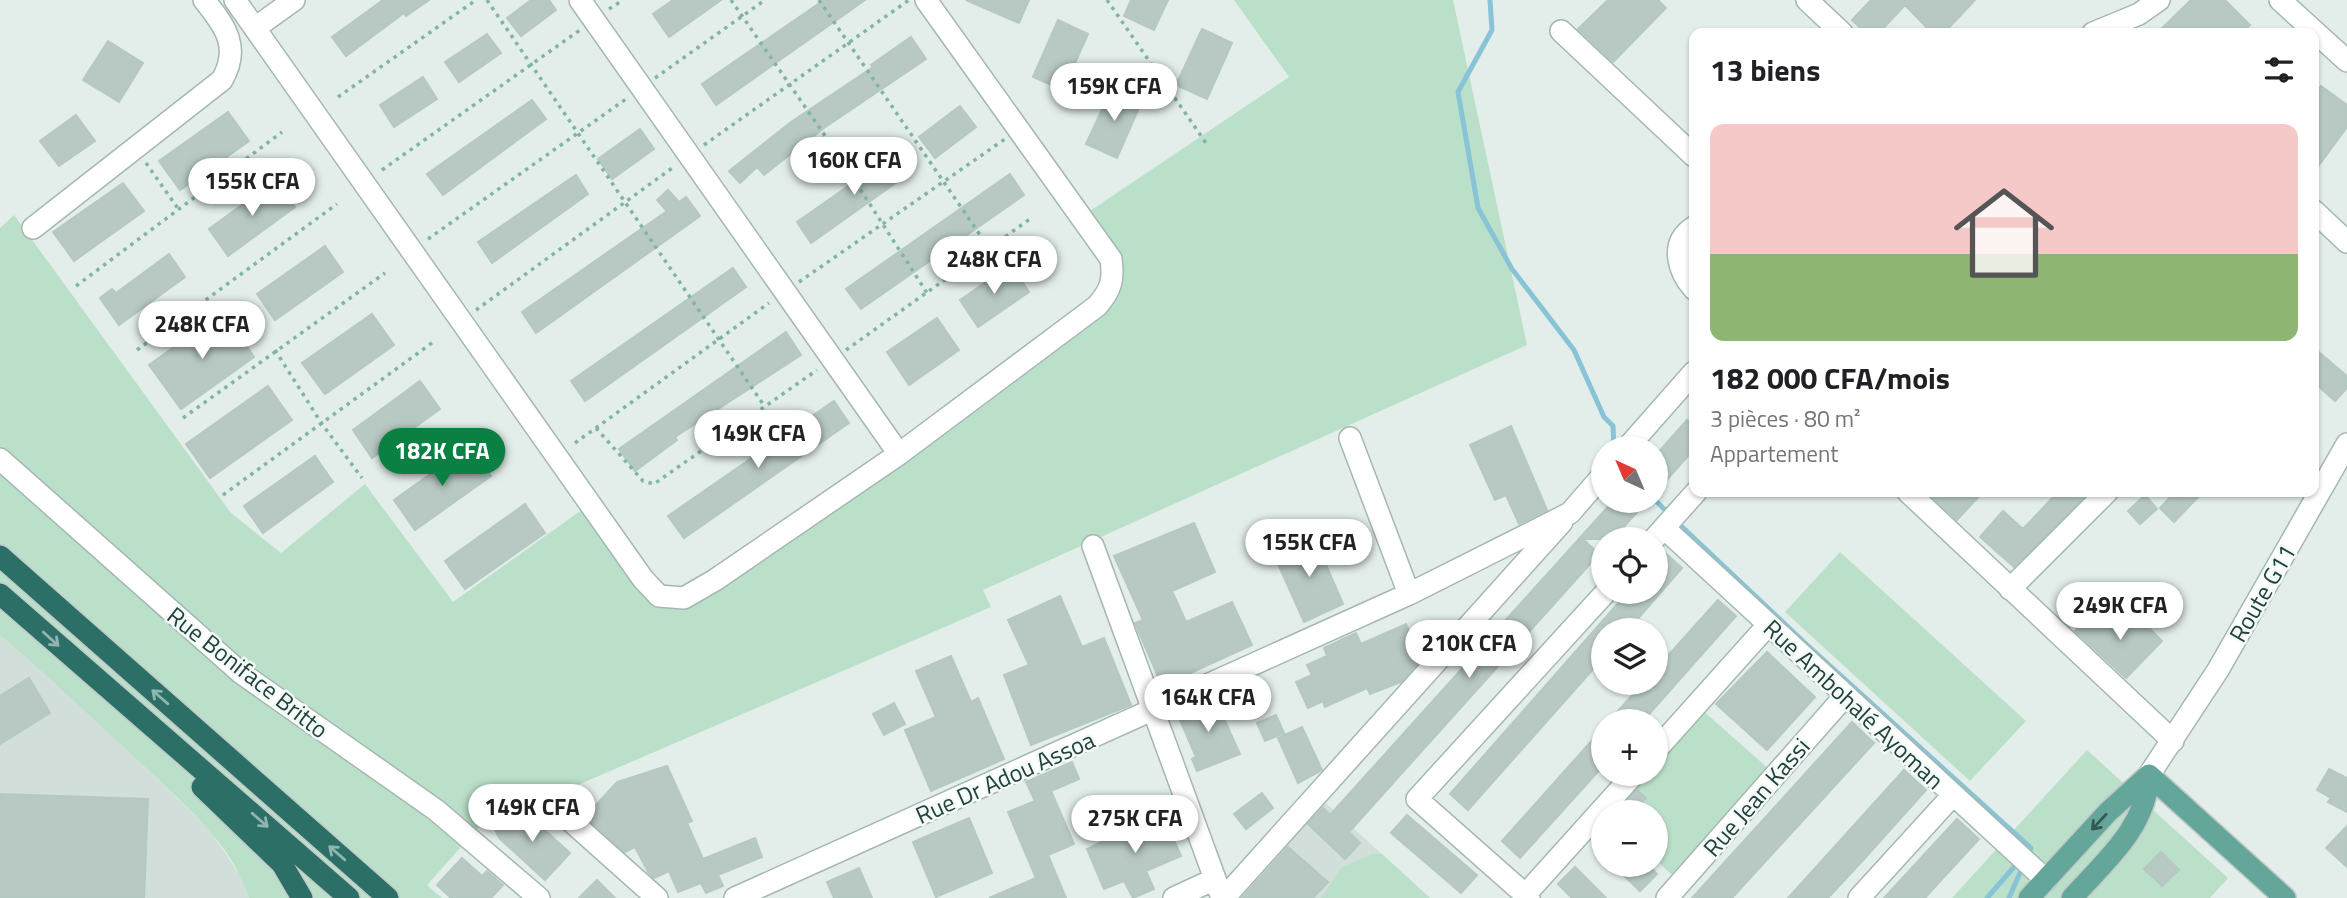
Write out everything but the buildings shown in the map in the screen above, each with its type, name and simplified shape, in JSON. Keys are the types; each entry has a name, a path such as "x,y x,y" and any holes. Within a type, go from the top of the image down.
{"highway":[{"path":"0,556 388,898"},
{"path":"0,594 349,898"},
{"path":"92,676 282,864 302,898"}],"main road":[{"path":"2029,898 2108,812 2149,775"},
{"path":"2072,898 2138,820 2148,799 2149,775"},
{"path":"2149,775 2286,898"}],"street":[{"path":"33,228 222,80 231,65 232,51 228,37 204,0"},
{"path":"235,0 643,579 659,596 684,598 715,580 899,454 1097,306 1109,292 1113,277 1111,260 926,0"},
{"path":"255,28 294,0"},
{"path":"580,0 899,454"},
{"path":"2108,28 2140,16 2159,0"},
{"path":"2280,0 2311,28"},
{"path":"1816,3 1838,28"},
{"path":"1562,30 1689,151"},
{"path":"2319,36 2347,61"},
{"path":"2319,216 2347,242"},
{"path":"1689,233 1679,245 1679,269 1689,282"},
{"path":"1638,436 1689,378"},
{"path":"1350,438 1409,594"},
{"name":"Route G11","path":"2319,493 2347,444"},
{"name":"Rue Boniface Britto","path":"0,459 241,673 436,810 539,898"},
{"name":"Rue Dr Adou Assoa","path":"735,898 1409,594 1570,513 1591,489"},
{"path":"1664,527 1691,497"},
{"path":"1913,497 2173,741"},
{"path":"2010,589 2102,497"},
{"name":"Route G11","path":"2149,775 2218,670 2317,497"},
{"path":"1174,898 1220,892 1570,513"},
{"name":"Rue Ambohalé Ayoman","path":"1668,541 1768,625 2046,880"},
{"path":"1093,546 1220,892"},
{"path":"1595,604 1417,799 1527,896 1623,786"},
{"path":"1668,737 1768,625"},
{"name":"Rue Jean Kassi","path":"1667,898 1845,696"},
{"path":"1859,898 1953,795"},
{"path":"555,807 657,898"}],"path":[{"path":"338,97 476,0"},
{"path":"487,0 765,407"},
{"path":"382,170 624,0"},
{"path":"731,0 837,153 927,293"},
{"path":"428,239 765,0"},
{"path":"819,0 989,248"},
{"path":"1107,0 1206,143"},
{"path":"76,286 282,132"},
{"path":"136,149 179,210"},
{"path":"137,350 337,204"},
{"path":"596,428 643,481 654,484 1030,219"},
{"path":"183,418 385,273"},
{"path":"223,495 436,340"},
{"path":"275,350 322,424 362,478"}],"shaded area":[{"path":"0,635 106,729 209,829 243,880 249,898 0,898"},
{"path":"1318,796 1430,898 1227,898"}],"green space":[{"path":"1234,0 1453,0 1527,345 983,590 991,607 478,828 427,885 442,898 249,898 232,860 192,812 0,635 0,228 14,215 231,513 281,553 365,484 453,602 583,509 640,587 685,601 1114,303 1120,256 1090,211 1289,77"},
{"path":"1840,552 2026,721 1970,781 1785,612"},
{"path":"1701,709 1769,769 1673,876 1668,871 1668,800 1620,800 1632,786 1668,786 1668,746"},
{"path":"2087,750 2228,878 2210,898 1952,898"},
{"path":"1372,854 1382,854 1430,898 1321,898 1341,868"}],"waterway":[{"path":"1490,0 1492,30 1458,92 1478,208 1512,269 1574,350 1604,417 1613,426 1613,436"},
{"path":"1677,522 1806,644 2031,848 2027,857"},
{"path":"2009,898 2023,866"},
{"path":"1987,898 2014,867"}]}
